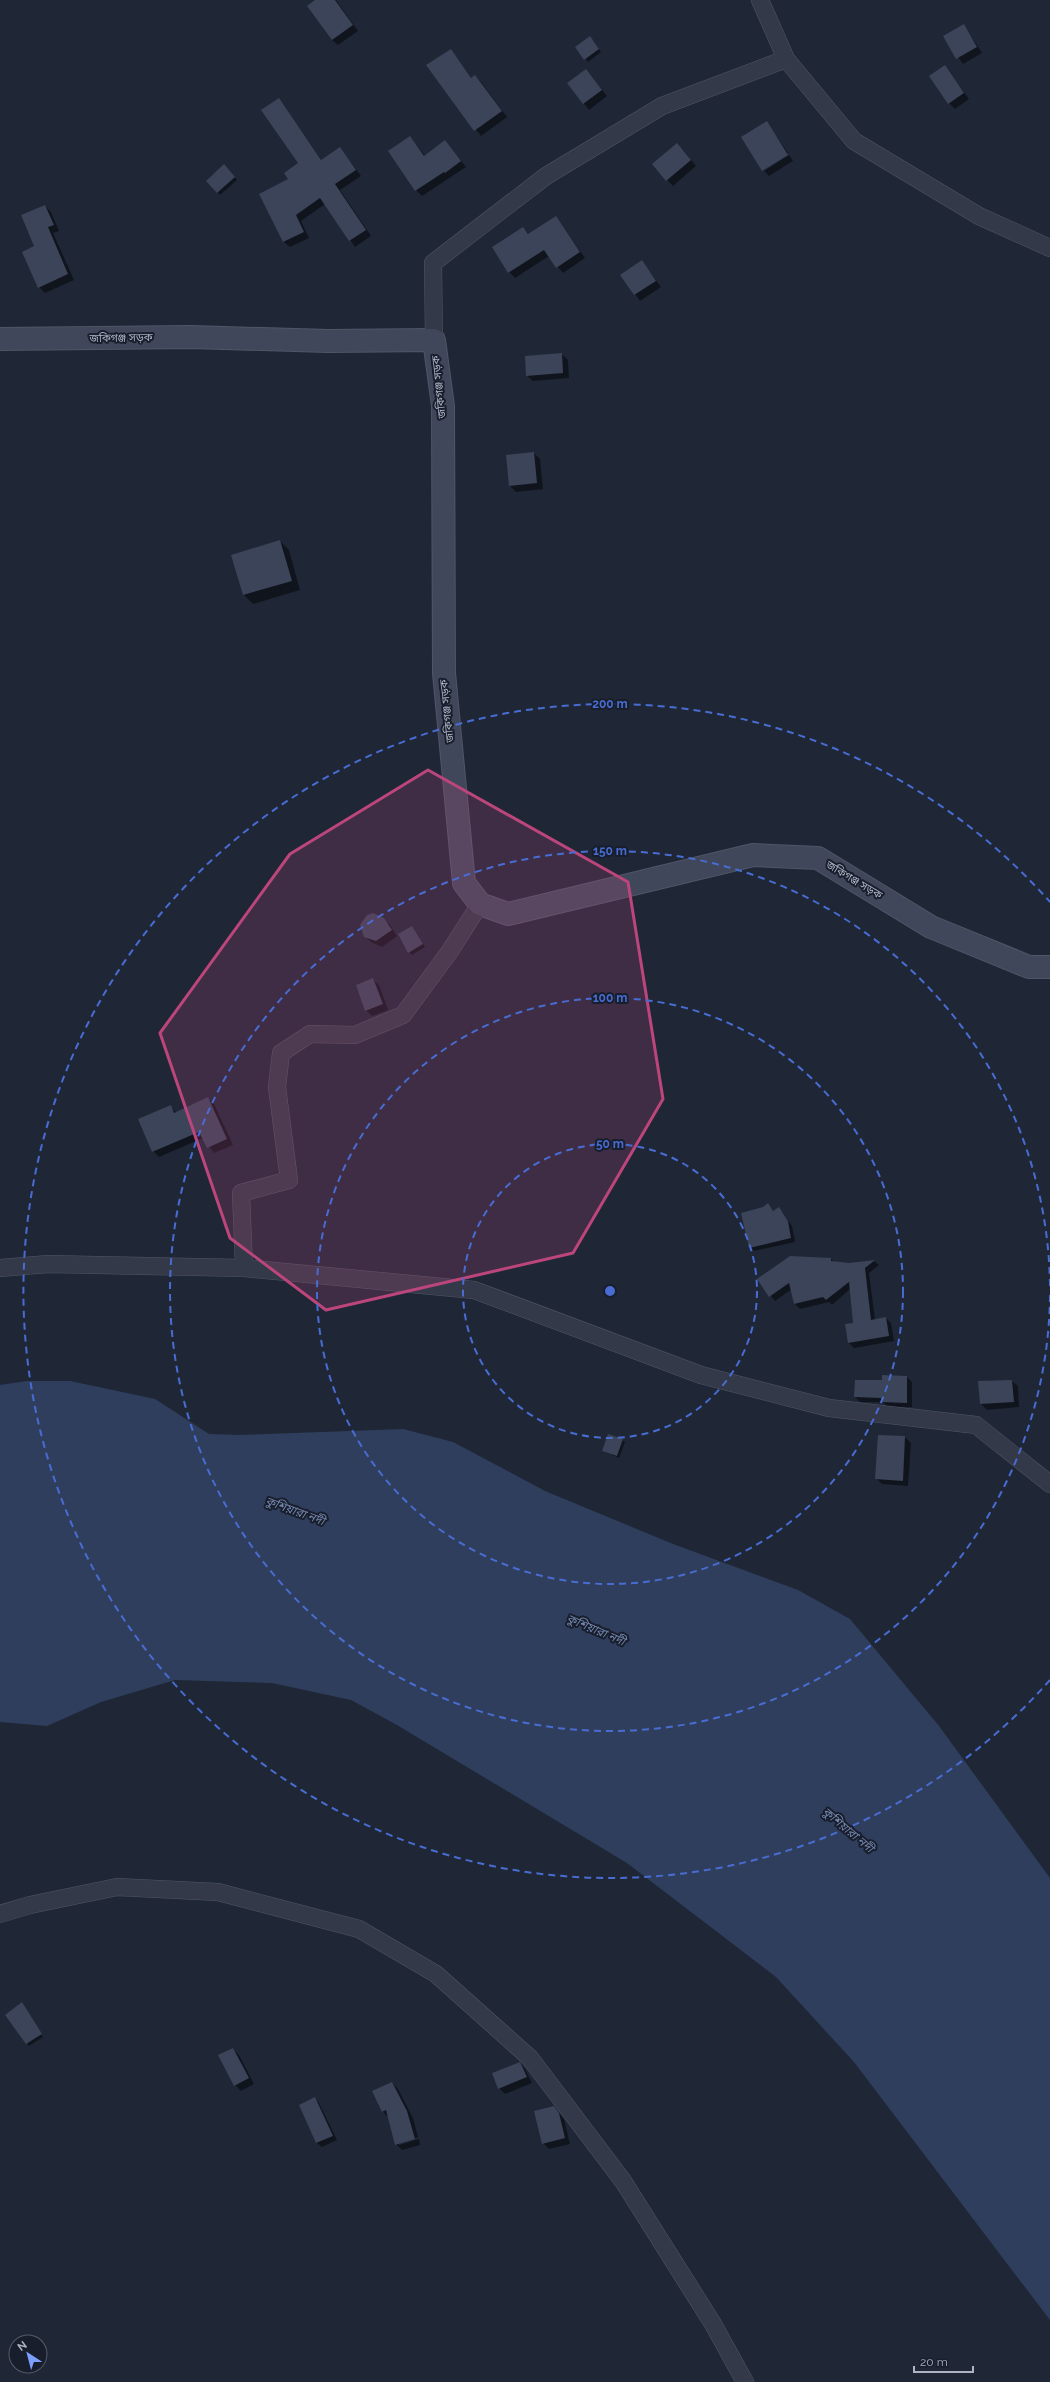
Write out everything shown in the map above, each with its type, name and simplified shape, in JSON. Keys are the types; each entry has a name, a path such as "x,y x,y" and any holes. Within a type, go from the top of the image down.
{"main road":[{"name":"জকিগঞ্জ সড়ক","path":"0,339 191,337 328,341 434,340 443,406 444,673 464,883 480,904 508,914 753,855 818,858 931,927 1029,967 1050,967"}],"street":[{"path":"760,0 786,58 854,141 979,216 1050,248"},
{"path":"434,340 433,263 546,176 662,106 786,58"},
{"path":"244,1268 241,1193 289,1180 277,1087 282,1053 310,1034 355,1035 403,1015 450,951 480,904"},
{"path":"0,1268 48,1264 244,1268 474,1290 701,1376 829,1408 976,1425 1050,1484"},
{"path":"0,1914 30,1905 117,1887 218,1892 359,1929 436,1974 530,2058 614,2168 713,2324 745,2382"}],"highlighted area":[{"path":"428,770 628,882 663,1099 573,1253 326,1310 230,1238 160,1033 290,854"}],"water":[{"name":"কুশিয়ারা নদী","path":"27,1381 70,1381 155,1399 209,1434 239,1435 403,1429 453,1442 545,1491 673,1544 798,1590 850,1619 939,1726 1050,1878 1050,2320 854,2062 776,1977 627,1863 397,1725 351,1700 272,1683 175,1680 101,1702 47,1726 0,1722 0,1385"}],"building":[{"path":"315,0 335,0 353,25 332,40 307,6"},
{"path":"964,24 977,47 956,59 943,36"},
{"path":"590,36 599,49 584,60 575,47"},
{"path":"451,49 471,78 475,75 502,111 474,131 426,65"},
{"path":"945,65 964,93 948,104 929,76"},
{"path":"586,69 602,90 583,104 567,83"},
{"path":"279,98 321,160 340,147 356,170 335,184 366,230 349,241 320,198 296,215 304,232 283,242 259,194 288,179 284,173 298,163 261,110"},
{"path":"767,121 788,155 762,171 741,137"},
{"path":"410,136 424,156 445,140 461,161 445,173 444,172 415,191 388,151"},
{"path":"677,143 691,160 666,181 652,164"},
{"path":"224,164 235,177 217,193 206,181"},
{"path":"45,205 54,225 48,227 68,274 38,288 22,252 34,246 21,215"},
{"path":"556,216 580,252 556,268 544,250 508,273 492,247 523,227 528,234"},
{"path":"642,260 656,281 634,295 620,275"},
{"path":"562,353 563,373 526,376 525,356"},
{"path":"534,452 537,483 509,486 506,455"},
{"path":"280,540 292,581 243,595 231,555"},
{"path":"373,913 384,918 392,930 376,941 364,937 360,925 367,915"},
{"path":"412,926 423,944 408,953 398,934"},
{"path":"373,978 383,1004 365,1011 356,985"},
{"path":"208,1097 227,1139 207,1148 199,1132 152,1152 138,1119 171,1105 174,1113"},
{"path":"768,1203 773,1211 779,1207 788,1221 791,1238 749,1248 741,1213 763,1207"},
{"path":"790,1256 831,1258 831,1261 849,1263 875,1260 865,1268 871,1320 886,1317 889,1336 848,1343 845,1324 853,1323 849,1282 826,1300 823,1297 794,1304 789,1283 769,1297 757,1279"},
{"path":"882,1375 907,1376 907,1403 881,1402 881,1398 854,1397 855,1380 882,1380"},
{"path":"1012,1380 1014,1402 980,1404 978,1381"},
{"path":"608,1434 623,1439 617,1456 602,1451"},
{"path":"878,1435 905,1436 903,1481 875,1479"},
{"path":"22,2002 42,2034 26,2044 5,2015"},
{"path":"233,2048 249,2078 234,2086 218,2055"},
{"path":"520,2062 527,2077 498,2089 492,2073"},
{"path":"392,2082 407,2111 415,2139 395,2145 386,2110 382,2112 372,2091"},
{"path":"315,2097 333,2136 316,2143 299,2105"},
{"path":"554,2106 559,2113 565,2138 542,2144 534,2111"}]}
